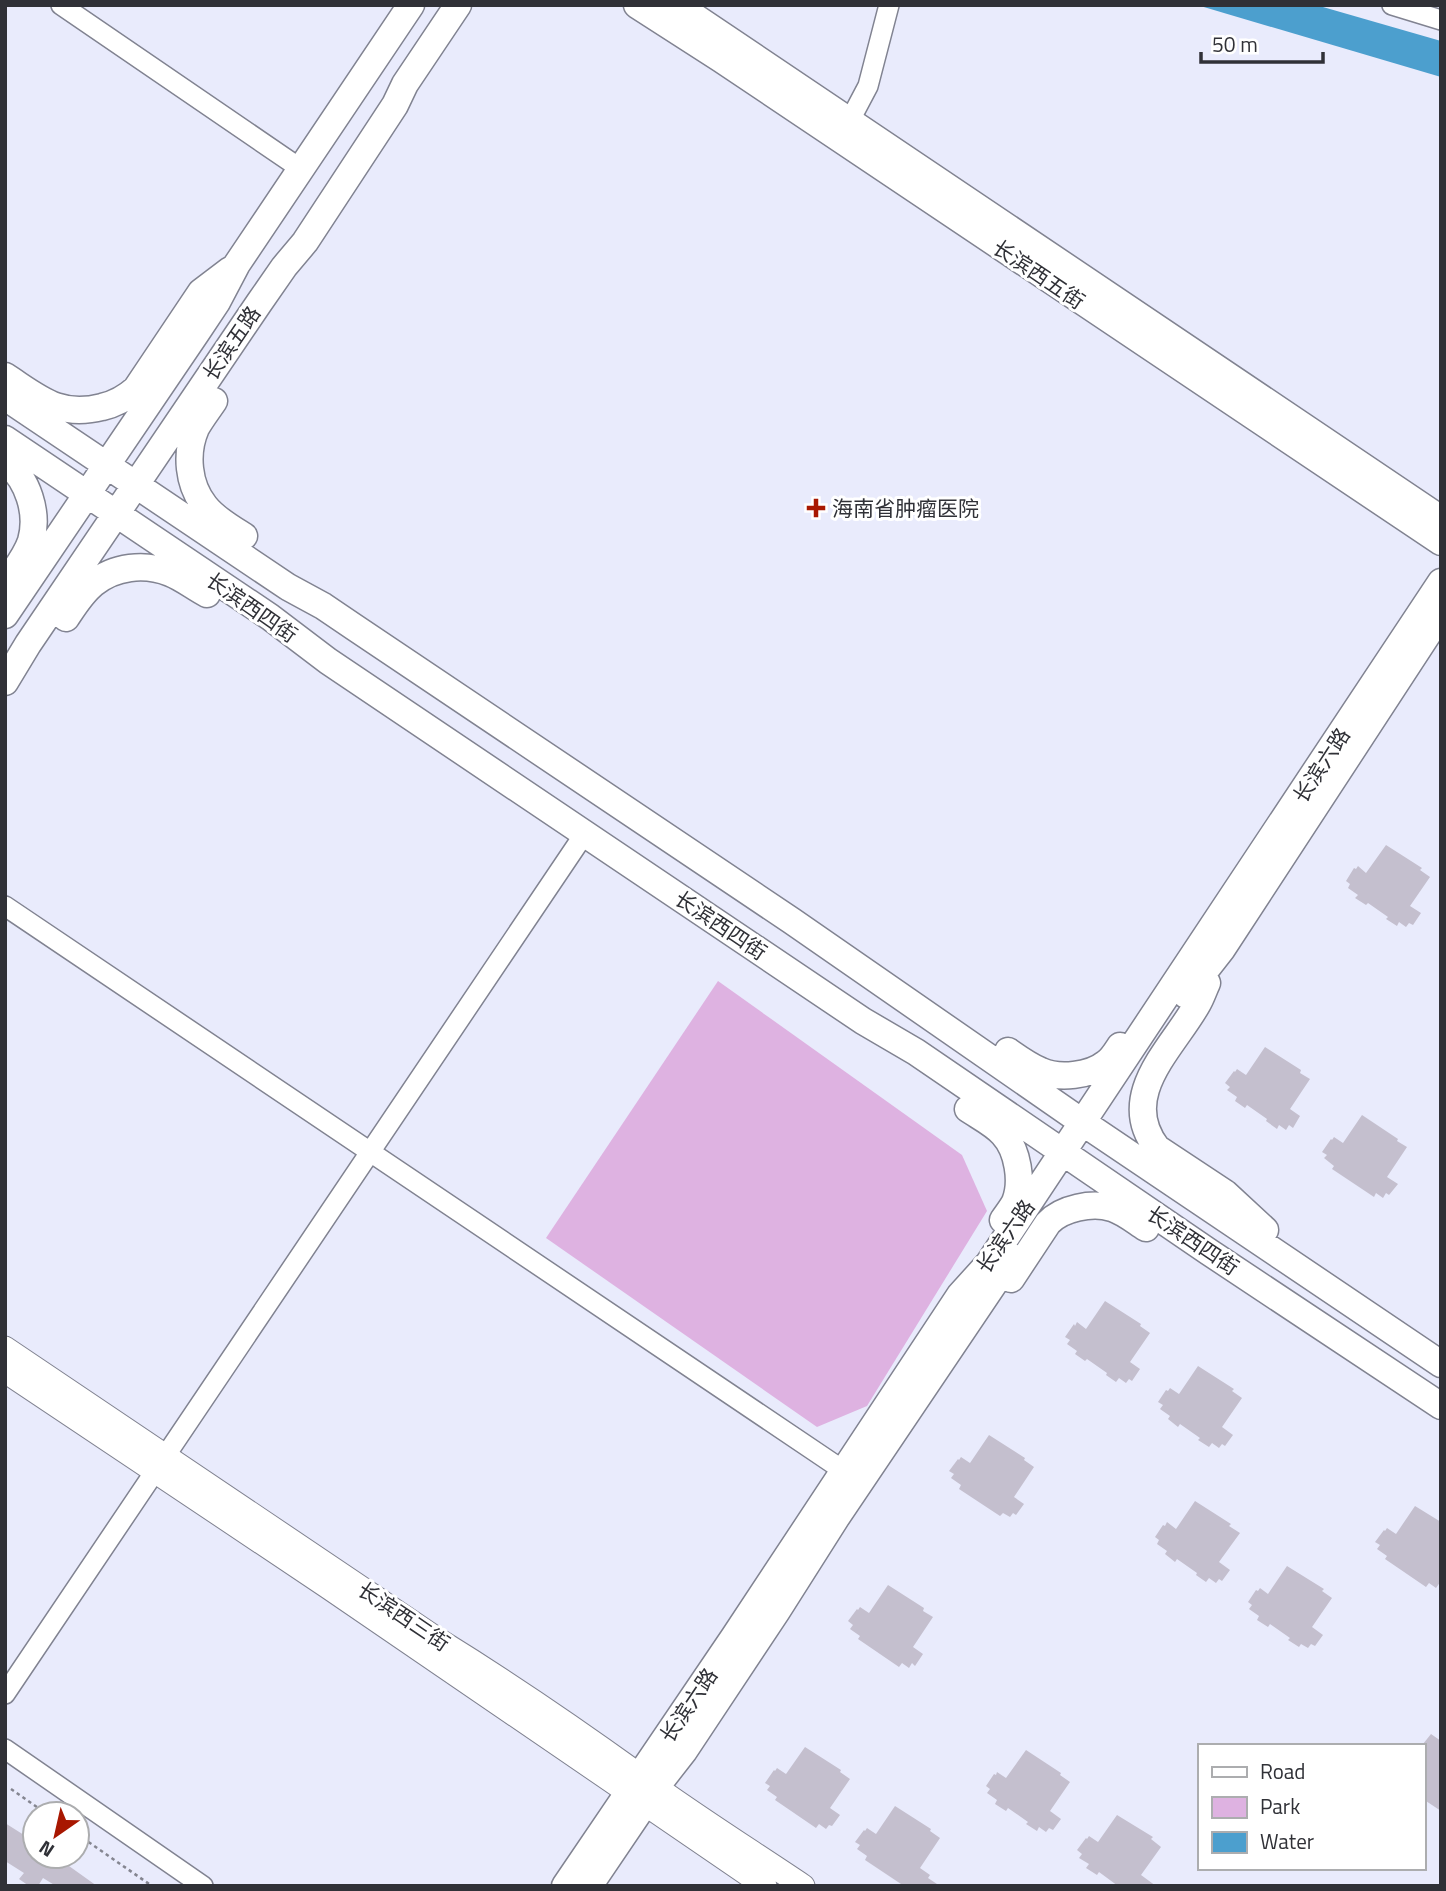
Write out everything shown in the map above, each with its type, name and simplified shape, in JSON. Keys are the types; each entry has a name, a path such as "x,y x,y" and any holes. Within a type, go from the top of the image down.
{"main road":[{"name":"长滨五路","path":"5,615 211,312 237,264 411,5"},
{"name":"长滨五路","path":"5,682 135,485 284,267 305,242 458,5"},
{"name":"长滨西五街","path":"638,5 1441,542"},
{"name":"长滨西五街","path":"677,5 1441,519"},
{"path":"305,242 297,276 201,419 192,439 189,458 194,485 205,507 298,572 323,606"},
{"path":"5,376 54,407 64,410 86,411 116,403 136,389 201,292 237,264"},
{"name":"长滨西四街","path":"5,397 288,587 323,606 867,972 942,1027 1441,1364"},
{"name":"长滨西四街","path":"5,439 270,617 328,661 863,1021 916,1052 1441,1406"},
{"path":"5,461 18,473 25,485 33,520 28,549 5,584"},
{"path":"5,689 23,681 92,584 108,574 129,568 157,569 171,574 328,661"},
{"name":"长滨六路","path":"565,1886 641,1790 684,1751 836,1518 969,1301 989,1263 1070,1157 1186,995 1214,943 1441,582"},
{"name":"长滨六路","path":"1214,943 1441,614"},
{"path":"867,972 942,1007 1043,1072 1054,1075 1077,1074 1106,1063 1164,981 1214,943"},
{"path":"1214,943 1198,1003 1147,1084 1143,1099 1144,1126 1157,1148 1225,1193 1322,1284"},
{"path":"863,1021 905,1067 997,1128 1006,1137 1015,1155 1018,1175 1015,1202 979,1256 969,1301"},
{"path":"969,1301 1010,1279 1051,1219 1077,1208 1109,1207 1122,1212 1146,1229 1209,1252"},
{"name":"长滨六路","path":"589,1886 641,1790 720,1657 844,1471 969,1301"}],"street":[{"path":"61,5 301,169"},
{"path":"849,122 868,86 889,5"},
{"path":"1392,5 1441,20"},
{"path":"5,1695 585,833"},
{"path":"5,906 844,1471"},
{"name":"长滨西三街","path":"5,1348 161,1464"},
{"name":"长滨西三街","path":"5,1371 161,1464 482,1666 579,1732 641,1790 765,1886"},
{"path":"5,1749 203,1886"},
{"name":"长滨西三街","path":"641,1790 803,1886"}],"path":[{"path":"11,1789 27,1800"},
{"path":"91,1845 152,1886"}],"green space":[{"path":"718,981 962,1155 987,1211 867,1406 817,1427 546,1238"}],"water":[{"path":"1197,5 1316,5 1441,41 1441,77"}],"building":[{"path":"1386,845 1422,868 1420,870 1430,877 1410,906 1421,913 1413,925 1409,923 1406,927 1399,922 1397,926 1368,903 1366,905 1355,898 1358,895 1348,888 1350,884 1346,881 1354,868 1358,866 1366,873"},
{"path":"1265,1047 1301,1070 1300,1073 1310,1079 1290,1109 1300,1116 1293,1128 1289,1125 1286,1130 1279,1125 1277,1129 1247,1105 1245,1108 1235,1101 1237,1097 1227,1090 1230,1087 1225,1083 1234,1071 1237,1069 1246,1075"},
{"path":"1362,1115 1407,1147 1387,1177 1398,1184 1383,1198 1376,1193 1374,1197 1332,1169 1334,1166 1324,1158 1327,1155 1322,1152 1334,1137 1343,1143"},
{"path":"1105,1301 1141,1324 1140,1326 1150,1333 1130,1362 1140,1369 1132,1381 1129,1379 1126,1383 1119,1378 1116,1382 1087,1359 1085,1361 1075,1354 1077,1351 1067,1344 1070,1340 1065,1337 1077,1322 1086,1329"},
{"path":"1198,1366 1234,1389 1232,1391 1242,1398 1222,1427 1233,1435 1225,1446 1222,1444 1219,1448 1212,1443 1209,1447 1180,1424 1178,1427 1168,1419 1170,1416 1160,1409 1163,1405 1158,1402 1170,1388 1179,1394"},
{"path":"989,1435 1025,1458 1024,1460 1034,1467 1014,1497 1024,1504 1016,1515 1013,1513 1010,1517 1003,1513 1000,1516 959,1489 961,1485 951,1478 954,1474 949,1471 961,1457 970,1463"},
{"path":"1195,1501 1231,1524 1229,1526 1240,1533 1219,1562 1230,1570 1222,1581 1219,1579 1216,1583 1209,1578 1206,1582 1177,1559 1175,1562 1165,1554 1167,1551 1157,1544 1159,1540 1155,1537 1167,1522 1176,1529"},
{"path":"1415,1506 1441,1522 1441,1581 1436,1588 1429,1583 1426,1587 1385,1559 1387,1556 1377,1549 1380,1545 1375,1542 1387,1528 1396,1534"},
{"path":"1287,1566 1324,1589 1322,1591 1332,1598 1312,1627 1323,1635 1315,1646 1311,1644 1308,1648 1301,1644 1299,1647 1270,1624 1268,1627 1257,1620 1259,1616 1249,1609 1252,1605 1248,1602 1256,1590 1260,1588 1268,1594"},
{"path":"888,1585 924,1608 923,1611 933,1617 913,1647 923,1654 915,1666 912,1663 909,1668 902,1663 899,1667 858,1639 860,1636 850,1629 853,1625 848,1621 857,1609 860,1607 869,1613"},
{"path":"1431,1734 1441,1741 1441,1811 1425,1800 1423,1744"},
{"path":"805,1747 841,1770 840,1772 850,1779 830,1808 840,1815 832,1826 829,1825 826,1829 819,1824 816,1828 775,1800 777,1797 767,1790 770,1786 765,1783 777,1768 786,1774"},
{"path":"1026,1750 1070,1782 1050,1811 1061,1819 1053,1830 1049,1828 1046,1832 1039,1827 1037,1831 1008,1808 1006,1811 995,1804 997,1800 987,1793 990,1789 986,1786 994,1774 997,1772 1006,1778"},
{"path":"895,1806 931,1829 930,1831 940,1838 920,1868 940,1886 904,1886 865,1860 867,1856 857,1849 860,1845 855,1842 864,1830 867,1828 876,1834"},
{"path":"1117,1815 1153,1837 1151,1839 1161,1847 1141,1875 1156,1886 1118,1886 1099,1872 1097,1875 1086,1868 1089,1864 1079,1858 1082,1854 1077,1850 1086,1838 1089,1836 1098,1842"},
{"path":"5,1823 21,1833 21,1870 75,1870 97,1886 56,1886 43,1878 38,1886 29,1886 19,1879 24,1873 5,1861"}],"place":[{"name":"海南省肿瘤医院","path":"816,508"}]}
